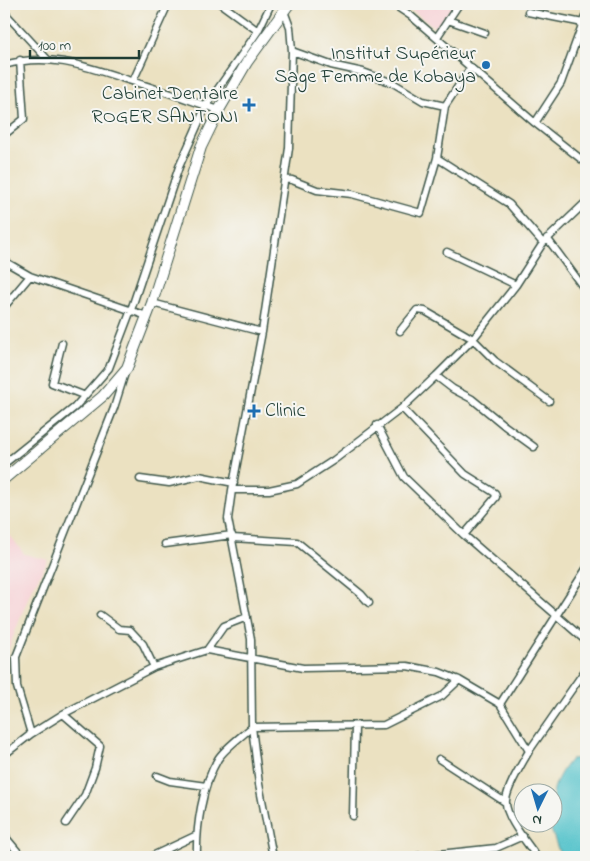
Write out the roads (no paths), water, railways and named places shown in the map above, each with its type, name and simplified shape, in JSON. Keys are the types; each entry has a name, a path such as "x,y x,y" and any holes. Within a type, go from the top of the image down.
{"main road":[{"path":"4,479 78,411 103,396 127,368 152,303 201,147 219,110 247,62 287,7"}],"street":[{"path":"133,81 168,4"},
{"path":"221,4 258,31"},
{"path":"82,400 109,368 131,310 179,167 206,106 258,31 271,4"},
{"path":"393,4 437,37 535,123 586,163"},
{"path":"437,37 459,4"},
{"path":"273,857 259,784 252,727 251,639 228,519 262,332 289,148 292,51 287,7"},
{"path":"4,12 48,60"},
{"path":"528,12 583,23"},
{"path":"535,123 561,83 586,14"},
{"path":"448,20 485,33"},
{"path":"292,51 392,83 422,101 445,106"},
{"path":"4,65 20,60 73,62 219,110"},
{"path":"4,135 24,119 20,60"},
{"path":"285,179 316,190 352,194 421,213 437,158 445,106 471,68"},
{"path":"437,158 509,204 545,241 586,291"},
{"path":"232,490 269,490 297,484 334,460 377,425 402,408 472,339 516,285 545,241 586,202"},
{"path":"447,252 516,285"},
{"path":"4,261 30,276 147,316"},
{"path":"4,307 30,276"},
{"path":"152,303 262,332"},
{"path":"400,331 417,310 425,311 472,339 495,361 549,402"},
{"path":"4,464 78,411 83,395 52,383 62,343"},
{"path":"31,734 17,687 16,657 114,408 127,368"},
{"path":"436,376 453,389 472,399 505,426 534,446"},
{"path":"402,408 465,474 495,493 496,497 464,535"},
{"path":"377,425 404,477 464,535 586,641"},
{"path":"140,479 169,483 199,476 234,483"},
{"path":"165,544 232,537 297,542 361,594 369,603"},
{"path":"500,704 586,569"},
{"path":"100,615 119,629 130,630 143,644 154,667"},
{"path":"207,650 224,626 247,617"},
{"path":"4,755 31,734 63,714 154,667 207,650 303,668 407,666 439,672 459,680 500,704 529,751"},
{"path":"537,857 508,812 505,802 508,792 529,751 586,669"},
{"path":"197,857 196,835 206,786 218,758 252,727 384,725 442,696 459,680"},
{"path":"63,714 100,746 95,768 85,795 66,823"},
{"path":"354,816 356,726"},
{"path":"439,759 505,802"},
{"path":"157,776 170,781 206,786"},
{"path":"4,830 7,839 22,857"},
{"path":"150,857 196,835"},
{"path":"411,857 496,848 523,836"}],"water":[{"path":"586,758 586,857 561,857 553,834 562,834 562,784 556,784 564,767 571,759"}],"place":[{"name":"Institut Supérieur Sage Femme de Kobaya","path":"486,65"},
{"name":"Cabinet Dentaire ROGER SANTONI","path":"249,105"},
{"name":"Clinic","path":"254,411"}]}
